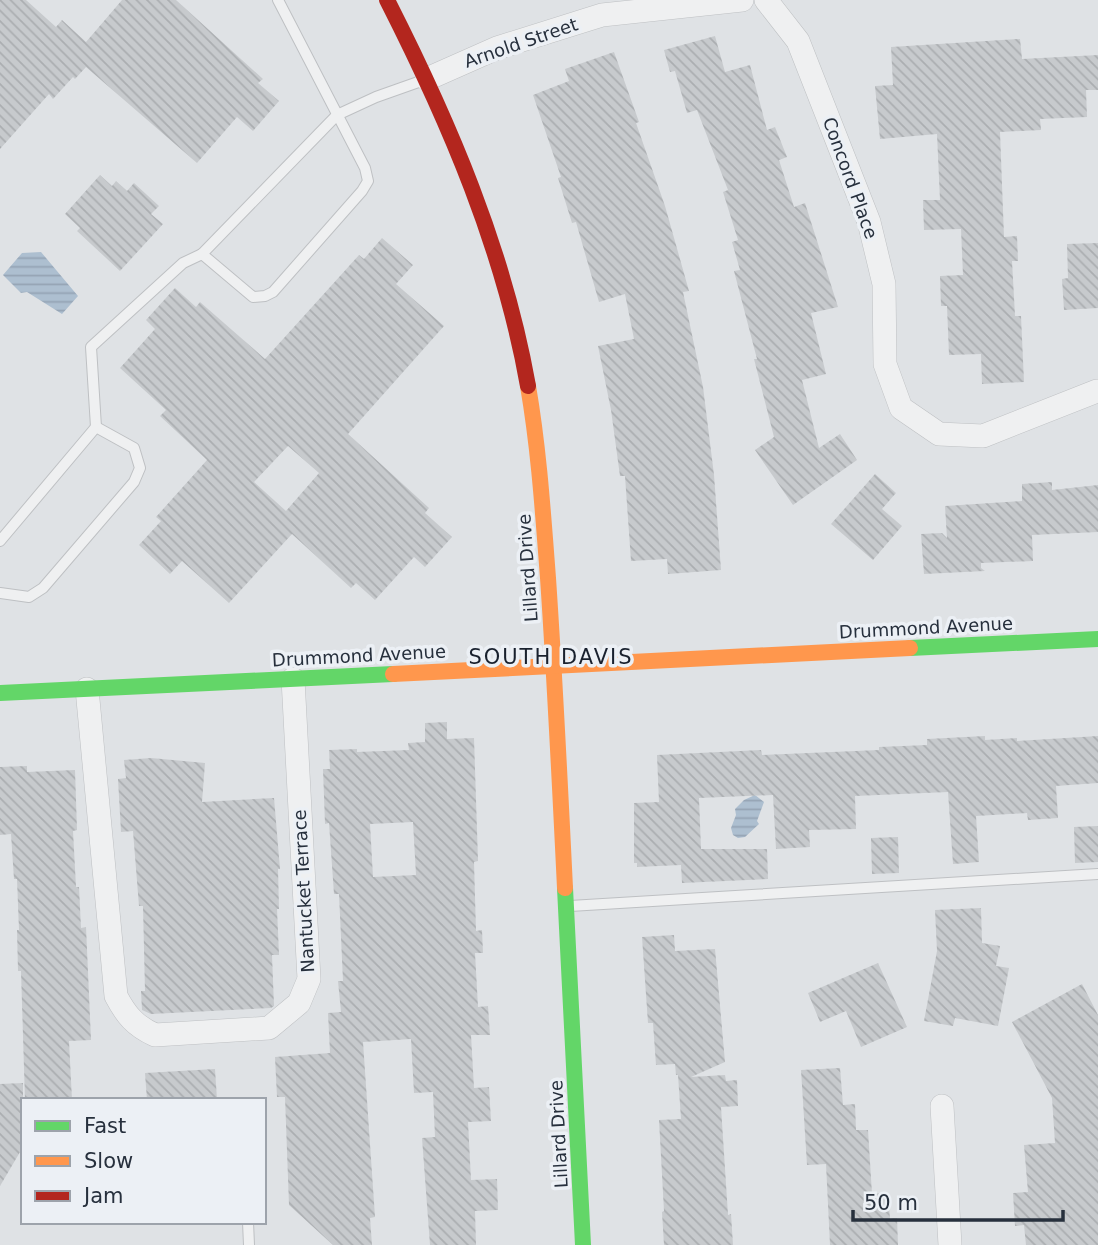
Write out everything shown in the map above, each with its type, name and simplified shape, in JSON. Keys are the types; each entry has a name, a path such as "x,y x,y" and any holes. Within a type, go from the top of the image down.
{"street":[{"name":"Lillard Drive","path":"387,0 427,79 495,248 520,340 541,482 554,665 583,1245"},
{"name":"Arnold Street","path":"427,79 497,48 602,15 741,0"},
{"name":"Concord Place","path":"766,0 797,41 869,222 884,284 885,363 901,408 939,434 983,436 1097,391"},
{"name":"Drummond Avenue","path":"0,694 1098,639"},
{"name":"Nantucket Terrace","path":"87,689 116,996 125,1014 139,1028 155,1035 269,1028 299,1003 309,979 293,679"},
{"path":"942,1106 950,1245"}],"lane":[{"path":"202,254 253,297 265,296 272,292 368,181 365,168 278,0"},
{"path":"0,541 96,427 91,347 183,263 202,254 337,115 376,97 427,79"},
{"path":"0,593 29,597 43,588 134,482 139,468 134,448 96,427"},
{"path":"566,906 1098,874"},
{"path":"248,1224 249,1245"}],"water":[{"path":"41,252 78,296 62,314 27,292 21,293 3,275 22,253"},
{"path":"755,795 764,802 757,821 759,824 745,837 738,838 733,835 731,828 736,815 735,809 744,800"}],"building":[{"path":"0,0 26,0 56,27 62,20 86,42 122,0 176,0 263,79 258,83 279,101 253,131 237,117 197,163 86,67 53,99 49,94 0,149"},
{"path":"715,36 725,72 750,65 767,130 775,127 787,157 779,160 794,207 805,203 838,307 811,313 826,374 802,380 819,448 840,434 857,460 793,505 755,450 774,437 734,271 740,270 732,242 738,240 723,192 728,190 697,110 687,113 675,71 670,72 664,50"},
{"path":"1020,39 1022,59 1098,55 1098,90 1086,90 1087,117 1040,119 1041,130 1000,132 1004,237 1017,236 1018,261 1012,261 1015,316 1021,316 1024,382 982,384 981,354 949,355 947,306 941,306 940,276 963,275 961,229 924,230 923,200 940,200 937,134 880,139 875,86 893,85 891,47"},
{"path":"614,52 639,122 636,123 665,206 689,291 683,292 703,387 714,475 721,570 668,574 667,559 631,561 625,476 620,476 611,410 598,346 634,339 625,294 599,302 576,222 572,223 558,178 561,177 533,95 569,81 565,69"},
{"path":"100,175 112,186 116,181 127,191 134,183 159,206 151,214 163,224 120,271 77,231 80,228 65,214"},
{"path":"382,238 413,265 396,284 444,326 348,434 429,508 425,513 452,537 425,567 414,557 375,600 356,583 351,588 292,534 229,603 182,561 170,574 139,545 161,521 156,517 207,460 160,416 166,410 120,368 155,329 146,320 175,288 196,307 200,302 265,359 359,255 364,259","holes":["288,446 319,473 286,511 254,482"]},
{"path":"1098,243 1098,308 1064,310 1062,279 1068,278 1067,244"},
{"path":"875,474 896,493 882,509 902,526 873,560 831,524"},
{"path":"1052,482 1052,490 1098,485 1098,532 1032,535 1033,561 981,563 981,568 985,571 924,574 921,534 942,533 947,538 945,506 1022,501 1022,484"},
{"path":"447,722 447,739 474,738 478,861 474,862 476,931 482,930 483,953 475,953 478,1007 488,1006 490,1035 471,1035 474,1088 489,1087 491,1121 468,1122 471,1180 497,1179 498,1210 475,1211 476,1245 430,1245 422,1138 435,1137 433,1092 414,1093 411,1039 363,1042 375,1217 370,1218 372,1245 333,1245 289,1205 285,1097 277,1097 275,1057 330,1053 328,1013 341,1012 338,981 343,981 339,894 334,894 329,823 325,824 323,769 330,769 329,750 409,750 408,743 425,742 425,723","holes":["413,822 416,875 373,877 370,824"]},
{"path":"985,736 985,740 1017,738 1017,741 1098,736 1098,783 1056,786 1058,818 1028,820 1027,813 976,816 979,862 953,864 948,792 855,796 856,829 809,830 810,847 776,849 773,795 699,798 701,849 767,849 768,879 682,883 681,865 637,867 637,863 634,863 634,803 659,802 657,755 761,750 762,755 879,750 879,747 927,745 927,739"},
{"path":"151,758 205,763 202,802 274,798 280,869 277,909 279,955 272,955 274,1006 271,1008 151,1014 142,1010 141,991 145,991 143,906 139,906 133,831 121,832 118,779 126,778 124,760"},
{"path":"27,766 27,772 75,770 77,830 73,831 76,887 79,887 81,928 86,927 91,1040 69,1041 72,1098 25,1098 21,971 18,971 17,879 14,879 11,834 0,835 0,767"},
{"path":"1098,826 1098,862 1075,863 1074,827"},
{"path":"898,837 899,873 872,874 871,838"},
{"path":"981,908 982,943 1000,946 996,966 1009,968 998,1026 955,1018 953,1026 924,1021 937,951 935,910"},
{"path":"674,935 675,951 715,949 725,1062 691,1077 725,1075 726,1081 737,1080 738,1106 721,1107 728,1215 731,1214 733,1245 664,1245 659,1120 681,1119 678,1075 675,1064 656,1065 653,1023 648,1023 642,937"},
{"path":"878,963 907,1027 861,1047 846,1011 820,1022 808,993"},
{"path":"1082,984 1098,1015 1098,1245 1026,1245 1024,1225 1015,1226 1013,1193 1028,1192 1024,1145 1055,1143 1052,1098 1012,1022"},
{"path":"840,1068 843,1105 855,1104 856,1130 868,1130 872,1194 888,1193 890,1219 897,1218 898,1245 830,1245 826,1164 807,1165 801,1070"},
{"path":"215,1069 217,1098 147,1098 145,1073"},
{"path":"23,1083 21,1150 0,1186 0,1084"}],"traffic: fast":[{"path":"910,648 1098,639"},
{"path":"0,693 393,674"},
{"path":"565,888 583,1245"}],"traffic: slow":[{"path":"528,386 538,458 548,578 565,888"},
{"path":"393,674 910,648"}],"traffic: jam":[{"path":"387,0 432,93 472,188 505,285 528,386"}],"district":[{"name":"SOUTH DAVIS","path":"551,657"}]}
